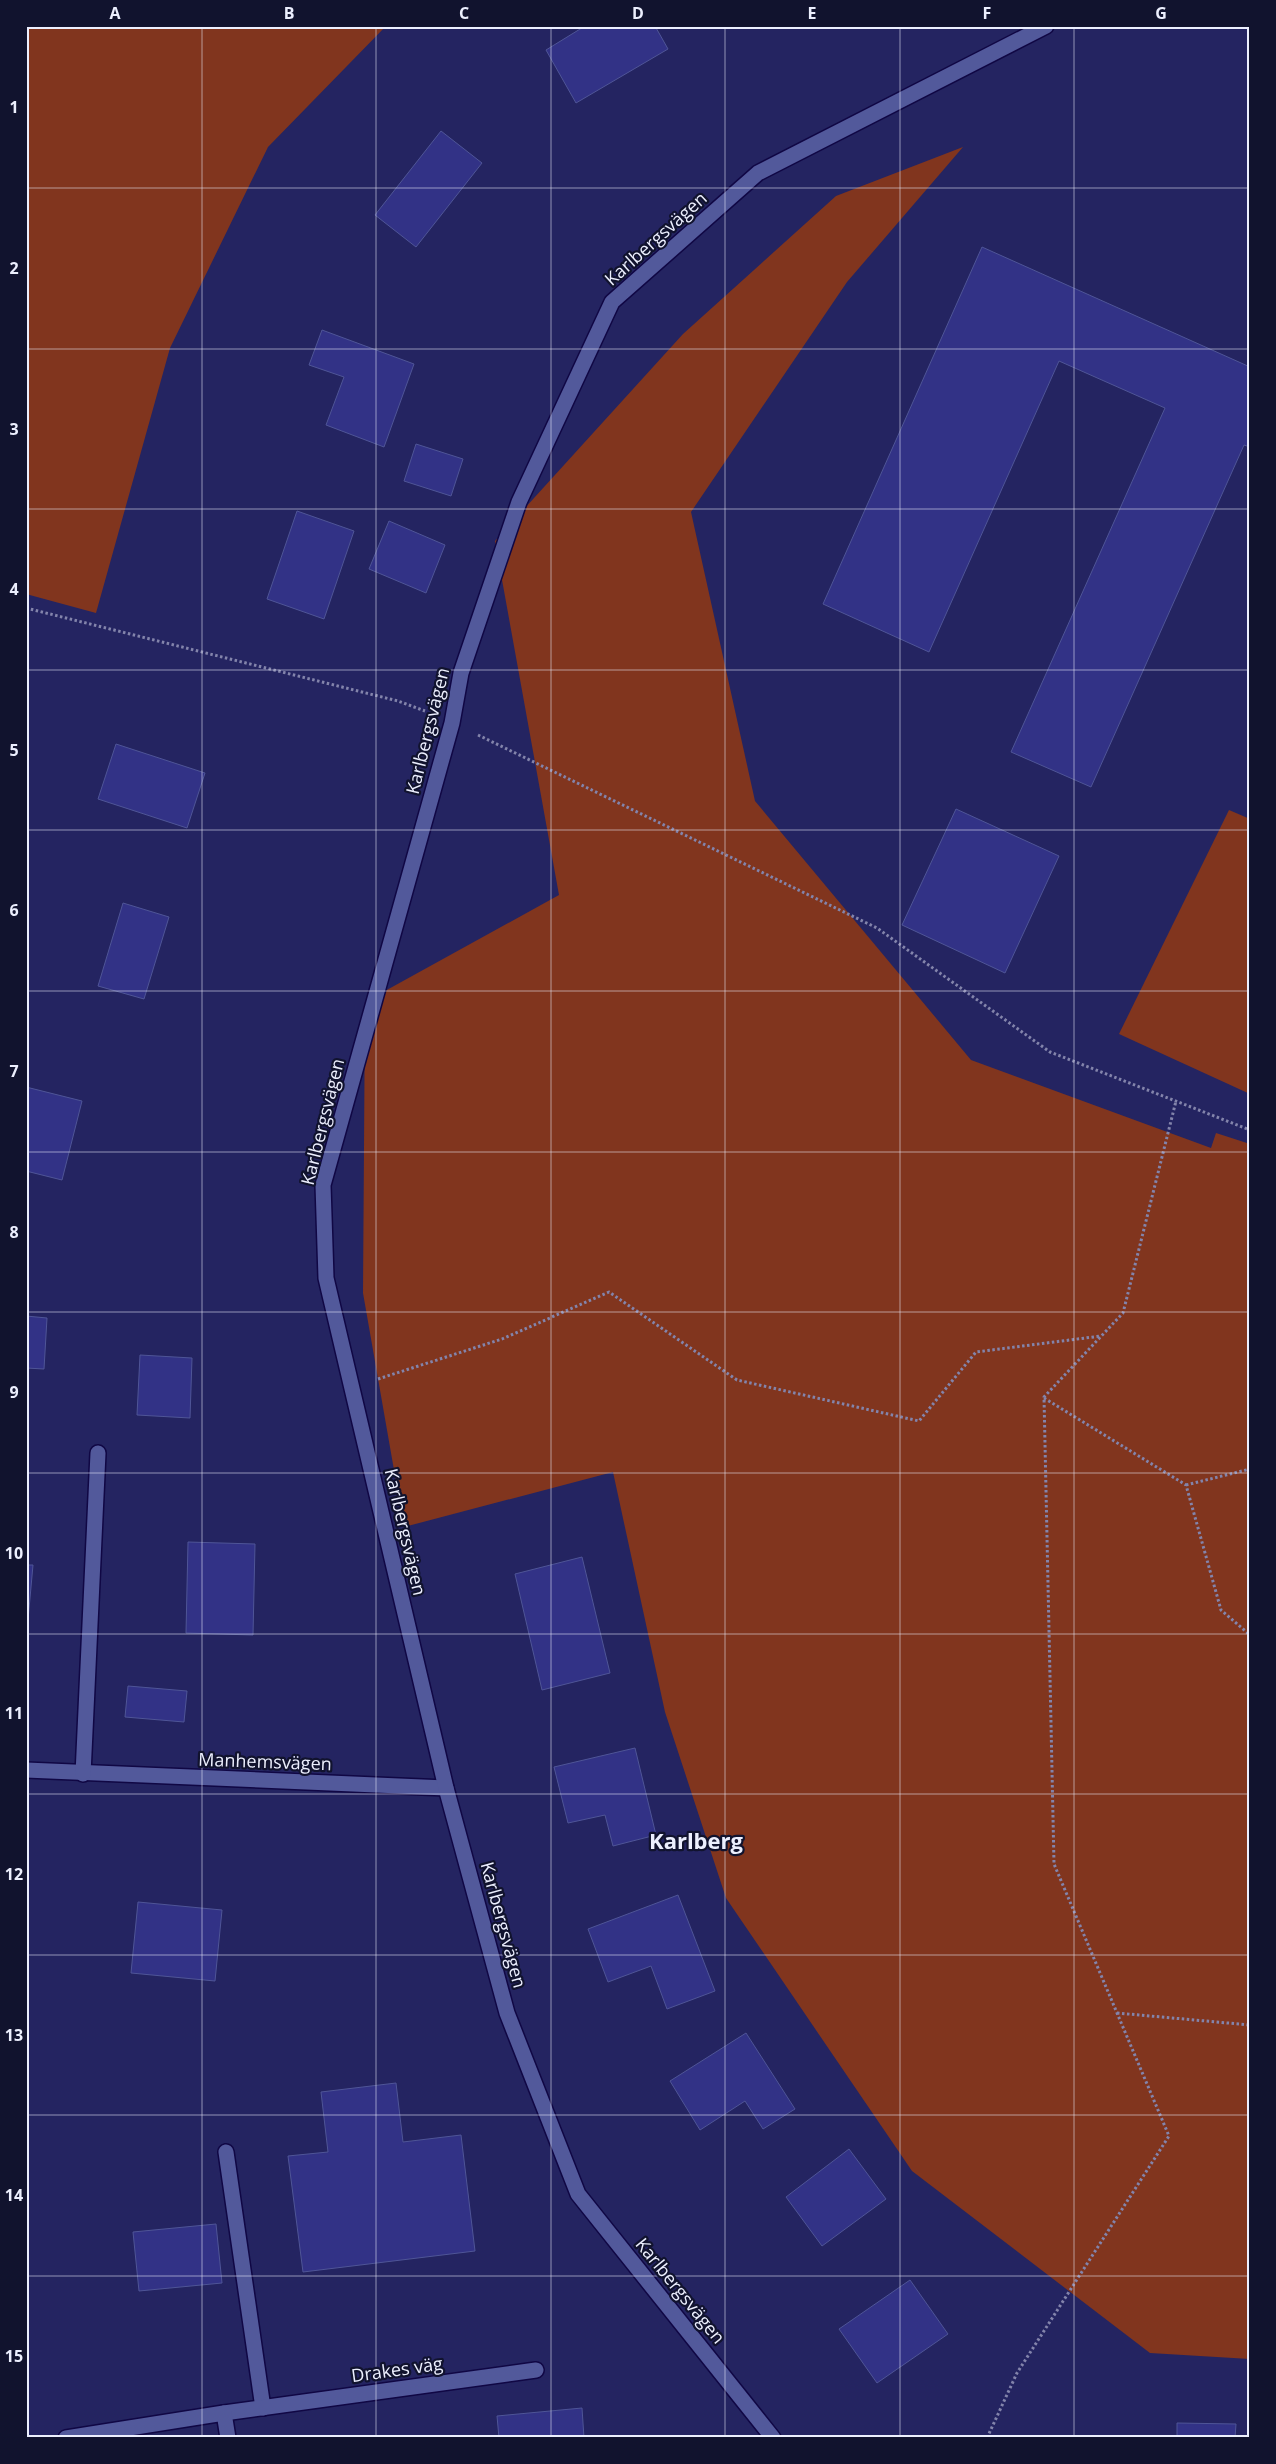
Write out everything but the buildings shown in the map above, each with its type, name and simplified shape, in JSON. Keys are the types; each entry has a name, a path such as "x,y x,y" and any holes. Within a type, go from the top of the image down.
{"street":[{"name":"Karlbergsvägen","path":"774,2438 578,2194 507,2013 446,1788 326,1278 323,1185 452,722 461,673 519,502 612,302 758,173 1046,26"},
{"path":"83,1774 98,1453"},
{"name":"Manhemsvägen","path":"26,1770 83,1774 446,1788"},
{"path":"226,2152 263,2408"},
{"name":"Drakes väg","path":"66,2438 224,2413 536,2370"},
{"path":"224,2413 228,2438"}],"path":[{"path":"26,608 398,701 452,722 877,928 1050,1052 1250,1130"},
{"path":"987,2438 1018,2373 1169,2136 1054,1864 1044,1397 1123,1313 1176,1101"},
{"path":"378,1379 502,1339 609,1292 737,1380 919,1420 976,1352 1101,1336"},
{"path":"1044,1397 1186,1485 1221,1610 1250,1635"},
{"path":"1186,1485 1250,1469"},
{"path":"1117,2013 1250,2025"}],"shaded area":[{"path":"26,26 386,26 268,147 170,348 96,613 26,594"},
{"path":"963,147 847,282 691,512 755,801 971,1060 1211,1148 1216,1133 1250,1144 1250,2359 1150,2353 912,2171 726,1898 665,1712 613,1472 404,1527 363,1293 365,1002 559,895 495,541 683,334 836,196"},
{"path":"1229,810 1250,819 1250,1094 1119,1034"}],"district":[{"name":"Karlberg","path":"696,1841"}]}
